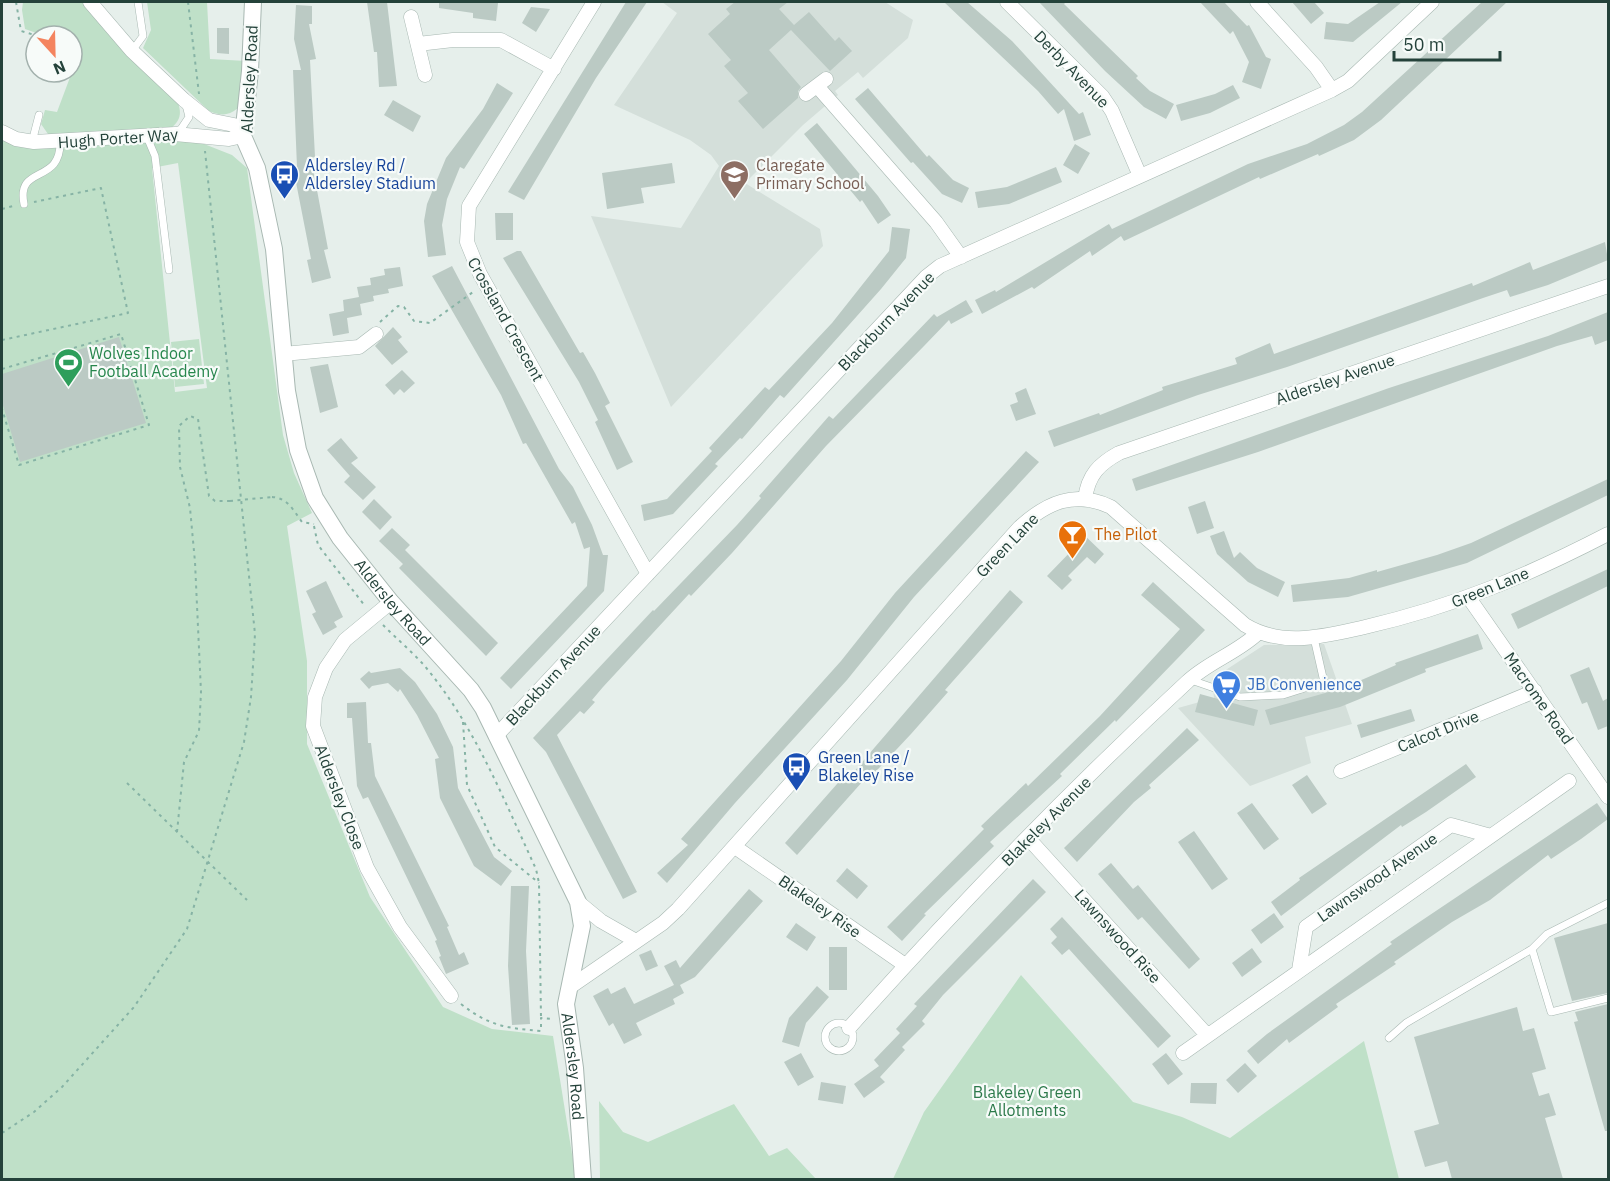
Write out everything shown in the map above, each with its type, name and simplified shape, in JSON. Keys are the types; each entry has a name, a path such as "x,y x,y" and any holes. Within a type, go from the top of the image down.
{"street":[{"name":"Hugh Porter Way","path":"2,132 16,139 32,142 172,134 229,139 243,136 234,125 220,124 202,116 132,51 90,2"},
{"name":"Aldersley Road","path":"252,2 250,70 243,136 257,168 266,202 274,249 291,421 298,450 321,523 471,690 578,902 582,926 570,987 567,1020 575,1068 583,1179"},
{"name":"Crossland Crescent","path":"594,2 469,206 467,242 485,284 648,574"},
{"name":"Derby Avenue","path":"1007,2 1102,96 1112,111 1140,176"},
{"path":"1257,2 1316,67 1332,90"},
{"name":"Blackburn Avenue","path":"496,736 926,277 940,266 1332,90 1348,81 1432,2"},
{"path":"411,17 425,75"},
{"path":"418,44 463,39 501,40 554,69"},
{"path":"816,86 936,222 961,256"},
{"name":"Aldersley Avenue","path":"1085,499 1090,478 1097,468 1119,453 1608,286"},
{"path":"283,354 359,347 376,334"},
{"name":"Green Lane","path":"570,987 678,909 1019,528 1038,511 1071,499 1098,501 1122,514 1231,614 1258,633 1292,639 1314,638 1389,621 1469,598 1517,579 1608,534"},
{"name":"Macrome Road","path":"1469,598 1608,797"},
{"name":"Aldersley Close","path":"391,602 345,640 326,668 315,697 313,726 368,868 400,927 451,996"},
{"name":"Blakeley Avenue","path":"849,1028 905,965 1028,838 1189,679 1241,648 1258,633"},
{"name":"Calcot Drive","path":"1341,771 1535,691"},
{"name":"Lawnswood Avenue","path":"1183,1053 1569,781"},
{"name":"Lawnswood Avenue","path":"1299,970 1306,927 1451,825 1491,836"},
{"name":"Lawnswood Rise","path":"1028,838 1207,1035"},
{"name":"Blakeley Rise","path":"735,847 905,965"},
{"path":"578,902 601,921 636,941"}],"lane":[{"path":"132,51 142,36 138,2"},
{"path":"172,134 181,129 189,117 184,100"},
{"path":"32,142 39,115"},
{"path":"147,137 155,156 169,270"},
{"path":"24,204 24,187 30,178 55,165 61,153 60,142"},
{"path":"1189,679 1240,697 1283,695 1324,682 1314,638"},
{"path":"1389,1038 1406,1023 1532,949 1547,934 1608,903"},
{"path":"1532,949 1551,1012 1608,998"},
{"path":"837,1024 849,1028 852,1041 847,1048 838,1051 830,1048 825,1040 829,1028 837,1024"}],"path":[{"path":"16,2 21,31 24,32"},
{"path":"188,2 202,116"},
{"path":"2,1133 34,1112 62,1088 134,1007 187,929 244,742 251,697 255,634 204,136"},
{"path":"2,209 100,188 128,313 2,340"},
{"path":"376,334 383,328 378,324 398,306 404,307 414,321 430,323 485,284"},
{"path":"2,369 121,334 149,425 19,465 2,409"},
{"path":"177,832 184,762 199,731 201,692 194,551 190,508 180,457 178,426 190,416 198,419 209,496 215,501 281,497 288,502 302,522 321,523 318,544 374,616 423,664 463,720 500,791 536,869 539,883 541,1030 499,1027 477,1017 451,996"},
{"path":"463,720 467,785 495,847 539,883"},
{"path":"127,783 247,900"},
{"path":"541,1018 567,1020"}],"shaded area":[{"name":"Claregate Primary School","path":"662,2 885,2 913,20 908,38 863,78 858,72 835,91 838,95 803,125 745,183 820,229 823,246 671,407 591,216 681,228 719,166 711,155 690,140 614,105 677,13"},
{"path":"1324,644 1352,724 1305,737 1311,763 1250,786 1178,708 1214,698 1212,679 1264,645"}],"green space":[{"path":"23,2 85,2 178,103 180,114 176,123 170,129 55,137 48,134 41,124 45,110 57,112 68,84 84,84 84,24 24,24"},
{"path":"147,2 207,2 210,59 246,61 238,108 231,113 224,114 209,111 143,48 151,30"},
{"path":"204,136 199,142 232,155 247,168 283,435 294,473 312,513 287,526 307,661 307,744 370,897 443,1007 492,1029 553,1036 576,1179 2,1179 2,138 32,149","holes":["178,163 207,388 175,392 152,168"]},
{"path":"199,339 204,384 175,387 171,342"},
{"name":"Blakeley Green Allotments","path":"1021,975 1133,1102 1182,1117 1230,1138 1364,1041 1399,1179 893,1179 924,1112"},
{"path":"599,1101 623,1132 648,1142 734,1104 769,1156 787,1148 816,1179 600,1179"}],"building":[{"path":"367,2 387,2 397,86 379,87 377,52 374,52"},
{"path":"439,2 498,3 496,21 473,18 473,13 439,8"},
{"path":"626,2 647,2 596,78 524,200 508,192"},
{"path":"735,2 788,2 779,9 794,25 809,12 835,41 839,37 852,51 830,71 791,30 769,50 801,87 798,91 798,98 763,129 738,101 748,93 724,66 731,60 708,34 730,14 726,9"},
{"path":"944,2 967,2 1012,41 1079,114 1083,112 1091,135 1074,141 1064,109 1058,114 1038,91"},
{"path":"1039,2 1066,2 1064,4 1138,76 1136,78 1150,91 1174,104 1166,119 1144,107 1105,71"},
{"path":"1200,2 1224,2 1247,26 1249,25 1266,57 1271,59 1261,89 1242,82 1249,62 1233,31 1230,34"},
{"path":"1292,2 1314,2 1324,13 1311,24"},
{"path":"1380,2 1402,2 1353,42 1324,39 1326,22 1348,24"},
{"path":"1482,2 1507,2 1381,120 1354,140 1260,179 1259,177 1124,241 1121,236 1092,256 1090,251 1034,289 1032,287 982,314 975,300 995,290 996,292 1109,224 1112,229 1248,164 1307,144 1344,125 1362,112"},
{"path":"296,5 312,6 312,24 309,24 316,59 310,60 315,157 311,158 328,249 324,250 331,278 312,283 307,260 311,259 293,167 297,167 293,70 301,70 294,39"},
{"path":"531,7 550,9 536,32 522,23"},
{"path":"217,28 229,28 229,54 217,53"},
{"path":"497,83 513,93 464,169 460,167 447,199 442,225 446,255 428,257 424,221 427,204 446,158 483,109"},
{"path":"1233,85 1240,98 1210,113 1181,121 1176,105 1215,94"},
{"path":"868,88 927,157 929,155 953,180 969,188 962,203 942,194 913,162 911,163 855,99"},
{"path":"393,100 421,116 413,132 384,115"},
{"path":"817,123 891,215 878,224 862,200 860,202 804,134"},
{"path":"1075,144 1090,153 1078,174 1063,165"},
{"path":"672,163 675,183 641,188 644,203 607,209 602,173"},
{"path":"1056,167 1062,182 1009,204 978,208 975,192 1007,187"},
{"path":"495,213 513,213 513,240 496,240"},
{"path":"892,227 910,229 906,258 881,289 784,398 780,395 742,439 740,438 715,464 718,466 673,514 644,521 641,505 667,499 712,451 709,448 765,387 769,390 832,323 889,251"},
{"path":"1605,242 1608,260 1548,285 1510,297 1507,290 1287,367 1198,395 1054,447 1048,431 1099,413 1100,415 1163,390 1162,387 1237,364 1235,358 1270,343 1274,354 1472,283 1473,286 1530,262 1533,270"},
{"path":"521,251 580,353 583,352 595,373 610,403 605,406 633,462 617,470 595,422 598,420 579,382 503,258"},
{"path":"452,266 559,469 573,487 592,525 603,555 608,555 604,591 511,689 500,678 587,586 590,547 584,549 575,522 572,524 526,443 523,444 501,395 432,276"},
{"path":"400,267 403,286 388,289 389,293 373,296 374,301 360,304 362,315 347,318 349,333 333,336 329,314 344,311 343,300 359,297 357,287 371,285 370,278 385,275 384,269"},
{"path":"966,300 973,312 951,324 949,320 826,446 732,553 691,596 689,594 603,687 592,700 595,702 584,714 580,711 557,735 637,892 623,899 546,752 533,738 653,610 737,525 761,498 759,496 829,416 833,419 934,314 937,317"},
{"path":"1608,312 1608,340 1595,345 1592,336 1557,346 1258,452 1136,491 1132,479 1389,388 1548,336"},
{"path":"393,327 402,337 398,340 408,352 392,365 375,346"},
{"name":"Wolves Indoor Football Academy","path":"119,337 146,423 20,462 2,402 2,374"},
{"path":"328,364 338,407 320,413 310,367"},
{"path":"402,370 415,383 404,393 400,389 394,395 385,385"},
{"path":"1026,388 1036,414 1016,421 1010,405 1018,402 1015,393"},
{"path":"341,438 358,458 351,463 376,487 363,500 344,482 350,476 327,450"},
{"path":"1026,451 1039,462 914,597 847,680 735,803 667,883 657,873 688,845 681,839 841,661 895,593"},
{"path":"1608,479 1608,495 1467,563 1348,597 1293,602 1291,585 1349,578 1437,555 1471,543"},
{"path":"374,499 392,517 380,530 362,512"},
{"path":"1205,501 1214,528 1197,534 1188,507"},
{"path":"392,528 410,545 405,550 498,643 486,656 399,568 403,564 379,541"},
{"path":"1224,531 1234,558 1240,552 1257,568 1285,582 1278,597 1248,582 1217,554 1210,536"},
{"name":"The Pilot","path":"1081,532 1104,554 1095,564 1087,557 1068,576 1072,580 1062,590 1047,576 1077,545 1073,541"},
{"path":"1608,569 1608,586 1518,629 1511,614"},
{"path":"326,581 343,617 334,622 337,627 323,635 312,614 316,612 306,591"},
{"path":"1153,582 1205,630 1116,722 1115,720 1060,774 1062,776 990,842 994,846 924,914 926,915 902,941 887,927 984,829 981,826 1026,783 1028,786 1100,716 1180,629 1141,595"},
{"path":"1010,590 1023,602 945,690 948,692 911,734 865,783 863,781 797,855 785,843 844,776 848,779"},
{"path":"1478,634 1483,649 1425,669 1426,672 1340,707 1270,725 1265,710 1343,688 1396,665 1395,663"},
{"path":"1589,667 1603,701 1608,698 1608,726 1598,730 1587,702 1582,704 1570,675"},
{"path":"400,668 415,682 437,714 453,747 458,788 494,857 512,871 501,886 474,866 440,798 435,759 439,758 417,715 400,689 398,692 388,683 372,686 369,689 360,679 369,671 371,673"},
{"path":"1200,694 1258,710 1254,726 1195,712"},
{"path":"366,702 368,743 371,743 375,776 449,926 447,927 459,955 464,952 469,964 446,974 439,957 441,956 435,941 437,940 368,797 363,799 357,786 352,718 347,718 347,703"},
{"path":"1411,709 1415,721 1361,738 1357,725"},
{"path":"1187,728 1199,740 1149,785 1151,788 1134,802 1077,862 1064,848"},
{"path":"1466,764 1476,777 1426,812 1402,827 1401,825 1281,916 1271,902 1300,880 1299,878"},
{"path":"1307,775 1327,804 1312,814 1292,785"},
{"path":"1252,803 1279,839 1264,850 1237,813"},
{"path":"1597,803 1608,819 1581,839 1551,859 1548,855 1490,900 1452,922 1394,962 1396,964 1336,1004 1338,1007 1289,1043 1287,1039 1258,1064 1247,1051 1267,1034 1392,944 1390,942"},
{"path":"1194,831 1228,879 1212,890 1178,842"},
{"path":"1111,863 1133,889 1138,885 1200,959 1189,969 1142,917 1138,920 1098,874"},
{"path":"847,868 868,886 857,899 836,881"},
{"path":"1033,879 1046,892 943,995 922,1021 925,1024 902,1047 905,1050 880,1077 885,1082 864,1098 854,1084 879,1066 874,1060 900,1033 896,1029 917,1006 914,1004"},
{"path":"511,886 529,886 526,951 530,1024 512,1025 508,966"},
{"path":"749,889 763,901 695,977 680,985 684,993 673,999 675,1004 636,1023 642,1035 624,1044 613,1023 609,1026 593,996 608,988 611,994 625,987 634,1004 674,985 664,966 676,960 680,968"},
{"path":"1274,913 1284,927 1261,944 1251,930"},
{"path":"1062,917 1171,1036 1158,1048 1069,949 1062,955 1051,943 1057,937 1050,929"},
{"path":"796,923 816,937 807,951 786,937"},
{"path":"1608,923 1608,993 1572,1001 1554,938"},
{"path":"829,947 847,947 847,990 829,990"},
{"path":"1252,948 1262,962 1242,977 1232,963"},
{"path":"651,950 658,966 646,971 639,955"},
{"path":"817,986 829,997 806,1023 799,1047 782,1042 789,1018"},
{"path":"1608,1004 1608,1131 1605,1131 1574,1022 1578,1021 1575,1012"},
{"path":"1517,1007 1523,1031 1534,1028 1546,1069 1532,1073 1539,1096 1549,1093 1556,1115 1545,1118 1563,1179 1452,1179 1447,1161 1425,1167 1414,1131 1439,1124 1414,1037"},
{"path":"801,1053 814,1077 798,1086 784,1062"},
{"path":"1166,1053 1183,1074 1168,1085 1152,1064"},
{"path":"1245,1063 1257,1076 1238,1093 1226,1080"},
{"path":"821,1082 846,1086 843,1104 818,1100"},
{"path":"1191,1083 1217,1083 1216,1104 1190,1103"}],"place":[{"name":"Aldersley Rd / Aldersley Stadium","path":"284,200"},
{"name":"Claregate Primary School","path":"735,200"},
{"name":"Wolves Indoor Football Academy","path":"68,388"},
{"name":"The Pilot","path":"1073,560"},
{"name":"JB Convenience","path":"1226,710"},
{"name":"Green Lane / Blakeley Rise","path":"797,792"}]}
